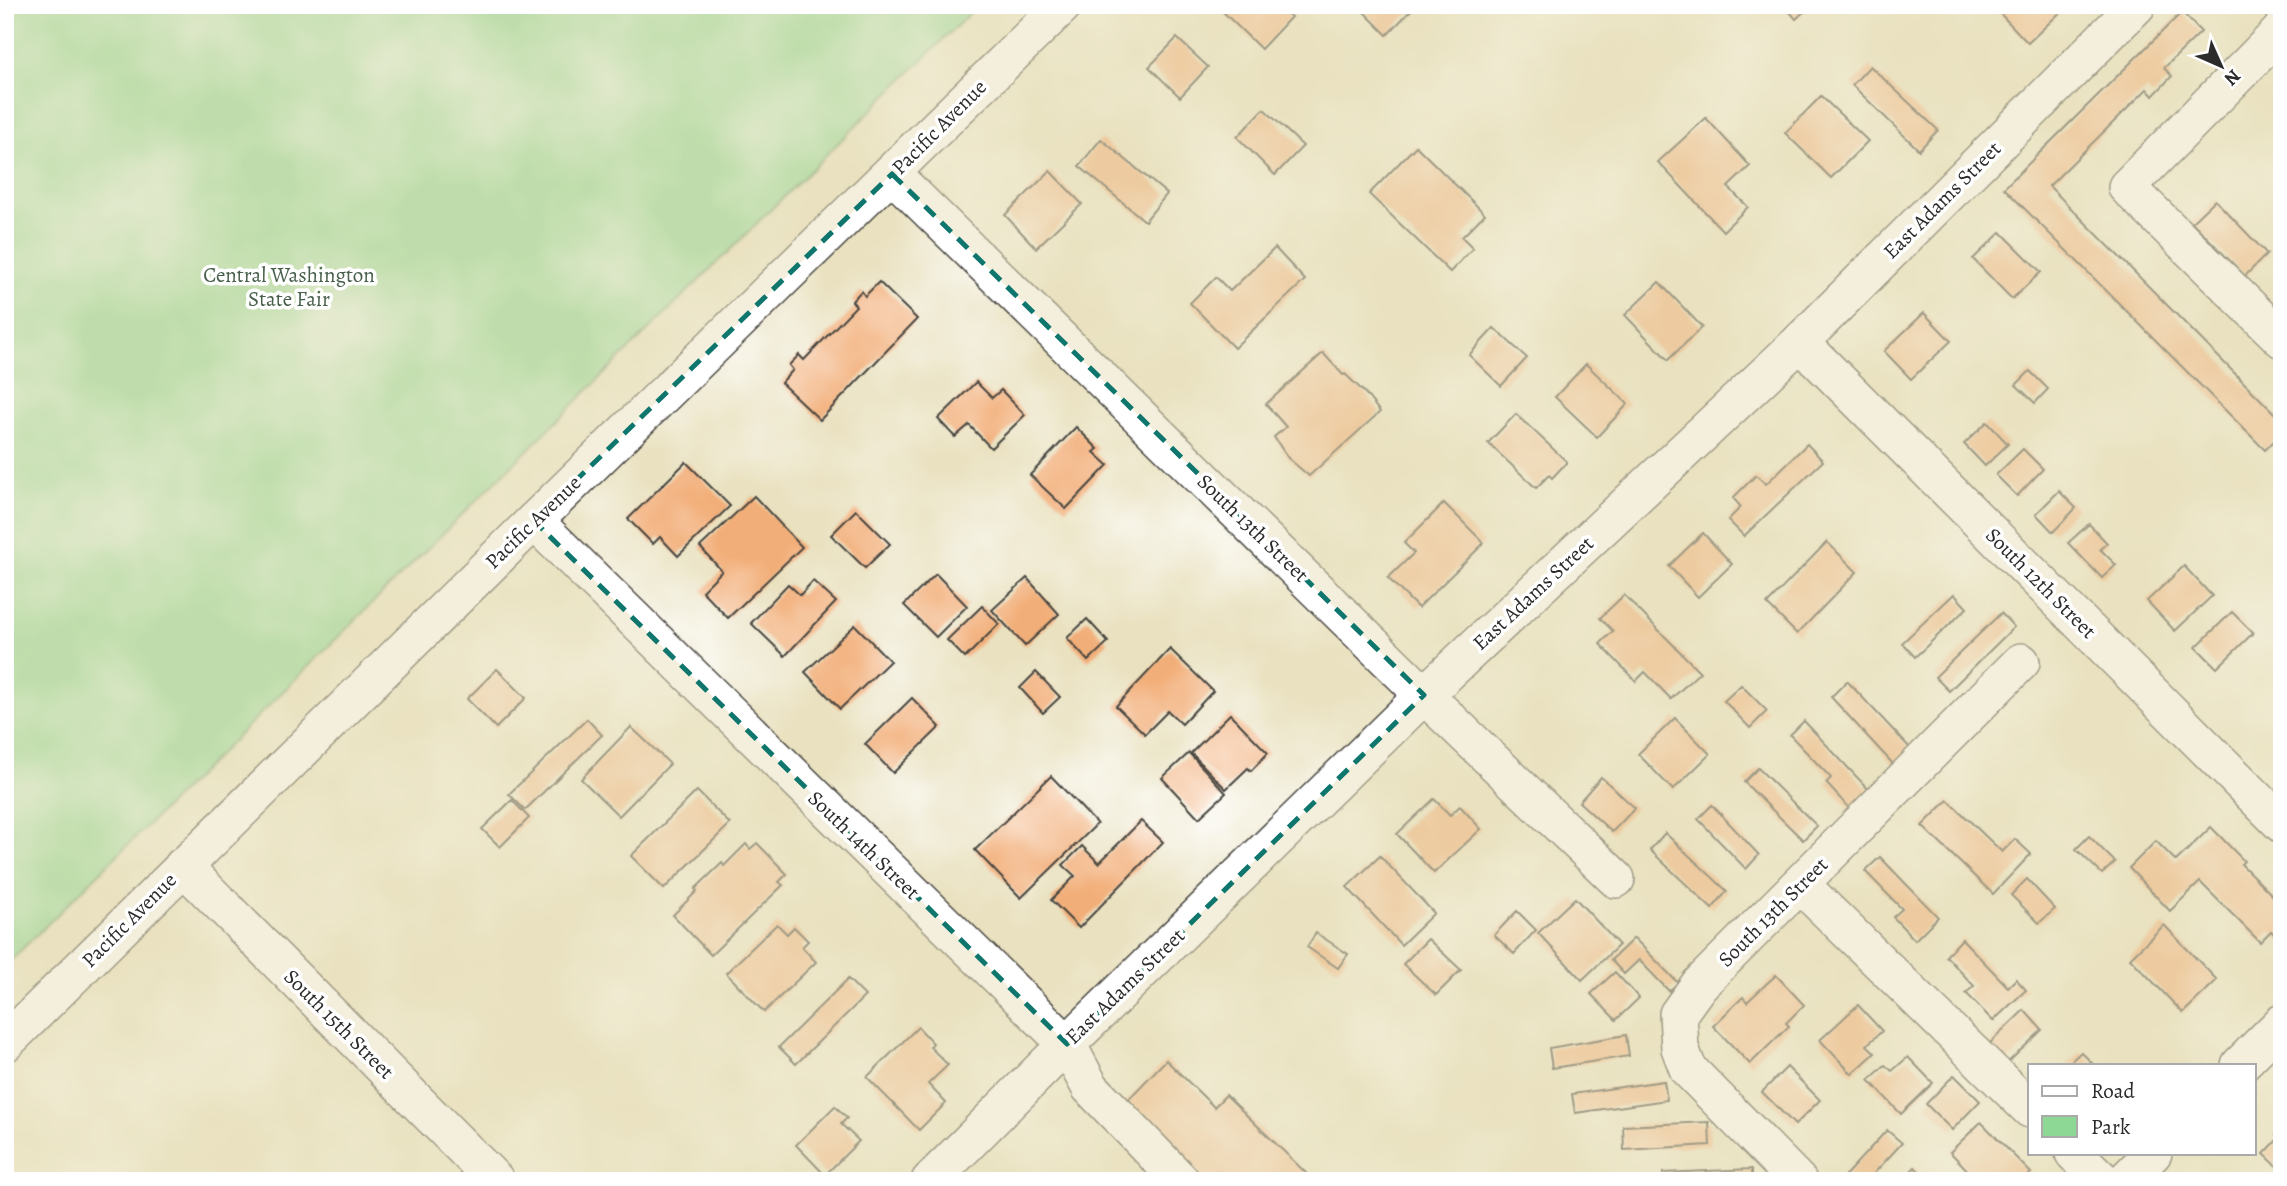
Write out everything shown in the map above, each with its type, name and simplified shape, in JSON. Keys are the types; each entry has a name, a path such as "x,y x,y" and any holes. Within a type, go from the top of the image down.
{"street":[{"name":"Pacific Avenue","path":"5,1043 534,521 1063,5"},
{"name":"East Adams Street","path":"930,1181 1424,695 1800,342 2137,5"},
{"path":"2282,30 2127,187 2282,339"},
{"name":"South 13th Street","path":"892,174 1615,879"},
{"name":"South 12th Street","path":"1800,342 2282,824"},
{"name":"South 14th Street","path":"534,521 1067,1044 1090,1087 1181,1181"},
{"name":"South 13th Street","path":"1798,1181 1688,1069 1680,1048 1678,1014 1699,985 2021,662"},
{"name":"South 15th Street","path":"183,866 496,1181"},
{"path":"1801,885 2028,1107"},
{"path":"2241,1064 2282,1023"},
{"path":"2075,1154 2103,1181"},
{"path":"2125,1181 2151,1154"}],"highlighted area":[{"path":"892,174 1424,695 1067,1044 534,521"}],"green space":[{"name":"Central Washington State Fair","path":"5,5 978,5 5,966"}],"building":[{"path":"1216,5 1279,5 1291,17 1261,49"},
{"path":"1357,5 1416,5 1387,35"},
{"path":"1784,5 1811,5 1796,19"},
{"path":"1992,5 2068,5 2028,43"},
{"path":"2182,12 2201,32 2164,68 2172,76 2153,96 2147,89 2049,186 2282,421 2282,433 2265,450 2004,188"},
{"path":"1177,38 1208,67 1180,97 1149,67"},
{"path":"1870,66 1938,130 1919,150 1852,85"},
{"path":"1821,96 1868,141 1831,178 1785,133"},
{"path":"1264,109 1303,146 1275,175 1237,137"},
{"path":"1706,118 1750,166 1728,187 1748,207 1723,231 1658,162"},
{"path":"1101,139 1167,194 1145,221 1079,166"},
{"path":"1416,146 1485,214 1462,237 1473,248 1450,272 1369,194"},
{"path":"1050,171 1082,204 1036,248 1005,215"},
{"path":"2215,200 2267,254 2245,276 2192,222"},
{"path":"2001,232 2041,272 2012,299 1973,259"},
{"path":"1275,248 1305,280 1234,348 1190,303 1216,277 1230,291"},
{"path":"879,282 917,319 820,420 781,383 793,370 789,365 799,355 804,360 856,306 852,301 861,291 865,296"},
{"path":"1659,282 1702,327 1668,360 1625,315"},
{"path":"1924,313 1951,341 1911,379 1884,351"},
{"path":"1494,328 1527,358 1501,386 1469,355"},
{"path":"1323,353 1343,375 1364,392 1380,412 1309,476 1288,458 1274,437 1286,427 1266,404"},
{"path":"1586,364 1628,404 1597,437 1555,397"},
{"path":"2030,371 2048,389 2035,403 2016,385"},
{"path":"976,382 992,398 1001,390 1025,415 991,448 969,425 955,437 938,419"},
{"path":"1516,414 1567,462 1552,478 1549,475 1536,488 1488,443"},
{"path":"1987,422 2008,444 1985,466 1964,444"},
{"path":"1076,427 1098,449 1094,452 1108,465 1066,509 1030,475"},
{"path":"1807,444 1823,461 1744,536 1728,520 1741,507 1733,498 1756,475 1766,484"},
{"path":"2023,449 2043,469 2017,496 1996,475"},
{"path":"686,462 730,506 678,556 660,537 653,544 628,519"},
{"path":"2059,491 2076,508 2053,532 2036,514"},
{"path":"754,496 802,547 728,618 702,591 722,571 700,547"},
{"path":"1444,503 1484,543 1418,608 1388,578 1414,553 1404,543"},
{"path":"856,510 890,544 865,568 831,535"},
{"path":"2089,524 2107,543 2100,549 2116,565 2102,578 2068,543"},
{"path":"1703,533 1732,564 1698,597 1669,566"},
{"path":"1827,542 1857,572 1797,634 1767,604"},
{"path":"2184,566 2212,596 2175,631 2147,601"},
{"path":"936,574 967,606 936,637 904,605"},
{"path":"1027,578 1059,614 1025,646 992,610"},
{"path":"813,581 836,602 785,656 751,623 788,584 800,595"},
{"path":"1954,594 1967,608 1915,657 1902,643"},
{"path":"1624,595 1700,672 1671,699 1645,672 1636,681 1600,644 1613,631 1600,618"},
{"path":"982,606 999,624 965,658 947,640"},
{"path":"2232,612 2253,633 2217,668 2196,647"},
{"path":"2001,613 2014,627 1949,691 1935,677"},
{"path":"1087,619 1108,642 1088,661 1067,638"},
{"path":"855,625 890,661 840,709 805,672"},
{"path":"1170,649 1213,691 1182,724 1168,711 1145,734 1116,706"},
{"path":"497,669 526,698 496,728 467,699"},
{"path":"1036,672 1060,697 1043,713 1020,688"},
{"path":"1847,681 1911,749 1894,765 1831,697"},
{"path":"1741,685 1767,711 1750,728 1724,701"},
{"path":"912,698 940,727 893,773 865,744"},
{"path":"1230,714 1268,753 1251,771 1248,768 1226,789 1191,753"},
{"path":"1675,718 1710,754 1673,790 1638,754"},
{"path":"587,719 602,735 525,810 509,794"},
{"path":"1804,721 1870,791 1850,809 1826,783 1831,778 1790,735"},
{"path":"631,727 670,764 619,816 581,779"},
{"path":"1189,753 1226,793 1199,818 1162,778"},
{"path":"1758,768 1817,826 1803,840 1744,782"},
{"path":"1051,776 1097,824 1021,898 975,850"},
{"path":"1601,777 1635,808 1612,832 1579,802"},
{"path":"697,791 730,824 664,889 631,856"},
{"path":"1434,799 1450,815 1460,806 1481,829 1434,873 1397,834"},
{"path":"512,800 529,818 500,847 482,829"},
{"path":"1948,800 2002,852 2015,839 2031,854 1993,894 1922,826"},
{"path":"1712,805 1759,855 1746,869 1698,819"},
{"path":"1141,821 1163,842 1079,928 1051,900 1075,876 1063,865 1082,846 1099,863"},
{"path":"2211,827 2244,861 2241,864 2282,905 2282,942 2271,931 2260,942 2200,882 2170,911 2129,868 2156,841 2176,861"},
{"path":"1665,833 1727,891 1712,909 1650,850"},
{"path":"2089,836 2115,862 2102,874 2076,849"},
{"path":"757,843 787,874 779,882 783,885 711,955 673,915 722,863 724,866 746,844 750,849"},
{"path":"1380,856 1434,913 1401,945 1347,887"},
{"path":"1880,857 1938,917 1915,940 1893,917 1902,909 1865,871"},
{"path":"2027,879 2055,909 2039,923 2011,895"},
{"path":"1575,898 1619,945 1582,980 1538,933"},
{"path":"1517,911 1536,930 1514,954 1494,935"},
{"path":"777,924 787,934 794,927 808,941 802,947 816,962 764,1012 726,973"},
{"path":"2164,925 2217,980 2183,1013 2130,958"},
{"path":"1316,933 1348,954 1338,968 1307,947"},
{"path":"1634,938 1678,983 1669,991 1639,960 1624,974 1611,960"},
{"path":"1428,939 1461,970 1436,995 1403,964"},
{"path":"1962,939 2008,987 2016,979 2026,990 1993,1021 1966,993 1974,986 1946,956"},
{"path":"1615,972 1639,998 1616,1020 1591,994"},
{"path":"1776,975 1804,1005 1786,1023 1789,1026 1750,1064 1713,1026 1743,997 1747,1002"},
{"path":"848,979 865,996 796,1064 779,1047"},
{"path":"1858,1005 1882,1031 1867,1045 1875,1053 1852,1074 1820,1040"},
{"path":"2024,1010 2042,1030 2003,1067 1985,1048"},
{"path":"918,1027 933,1043 930,1047 948,1065 928,1084 946,1103 919,1130 867,1077"},
{"path":"1626,1035 1629,1056 1552,1068 1549,1048"},
{"path":"2081,1052 2093,1064 2068,1064"},
{"path":"1908,1057 1933,1083 1901,1114 1869,1080 1885,1065 1892,1071"},
{"path":"1166,1060 1214,1107 1226,1095 1311,1178 1308,1181 1200,1181 1122,1106"},
{"path":"1787,1067 1820,1100 1795,1125 1762,1092"},
{"path":"1954,1075 1980,1101 1952,1130 1926,1104"},
{"path":"1664,1081 1667,1100 1575,1113 1572,1094"},
{"path":"835,1106 847,1118 841,1124 859,1141 825,1175 796,1145"},
{"path":"1709,1122 1710,1145 1624,1150 1623,1126"},
{"path":"1981,1122 2031,1173 2023,1181 1978,1181 1950,1152"},
{"path":"2282,1128 2282,1171 2264,1154 2279,1138 2276,1135"},
{"path":"1887,1130 1902,1143 1867,1181 1840,1181"},
{"path":"1915,1167 1928,1181 1901,1181"},
{"path":"1752,1169 1752,1181 1664,1181 1663,1173"}]}
